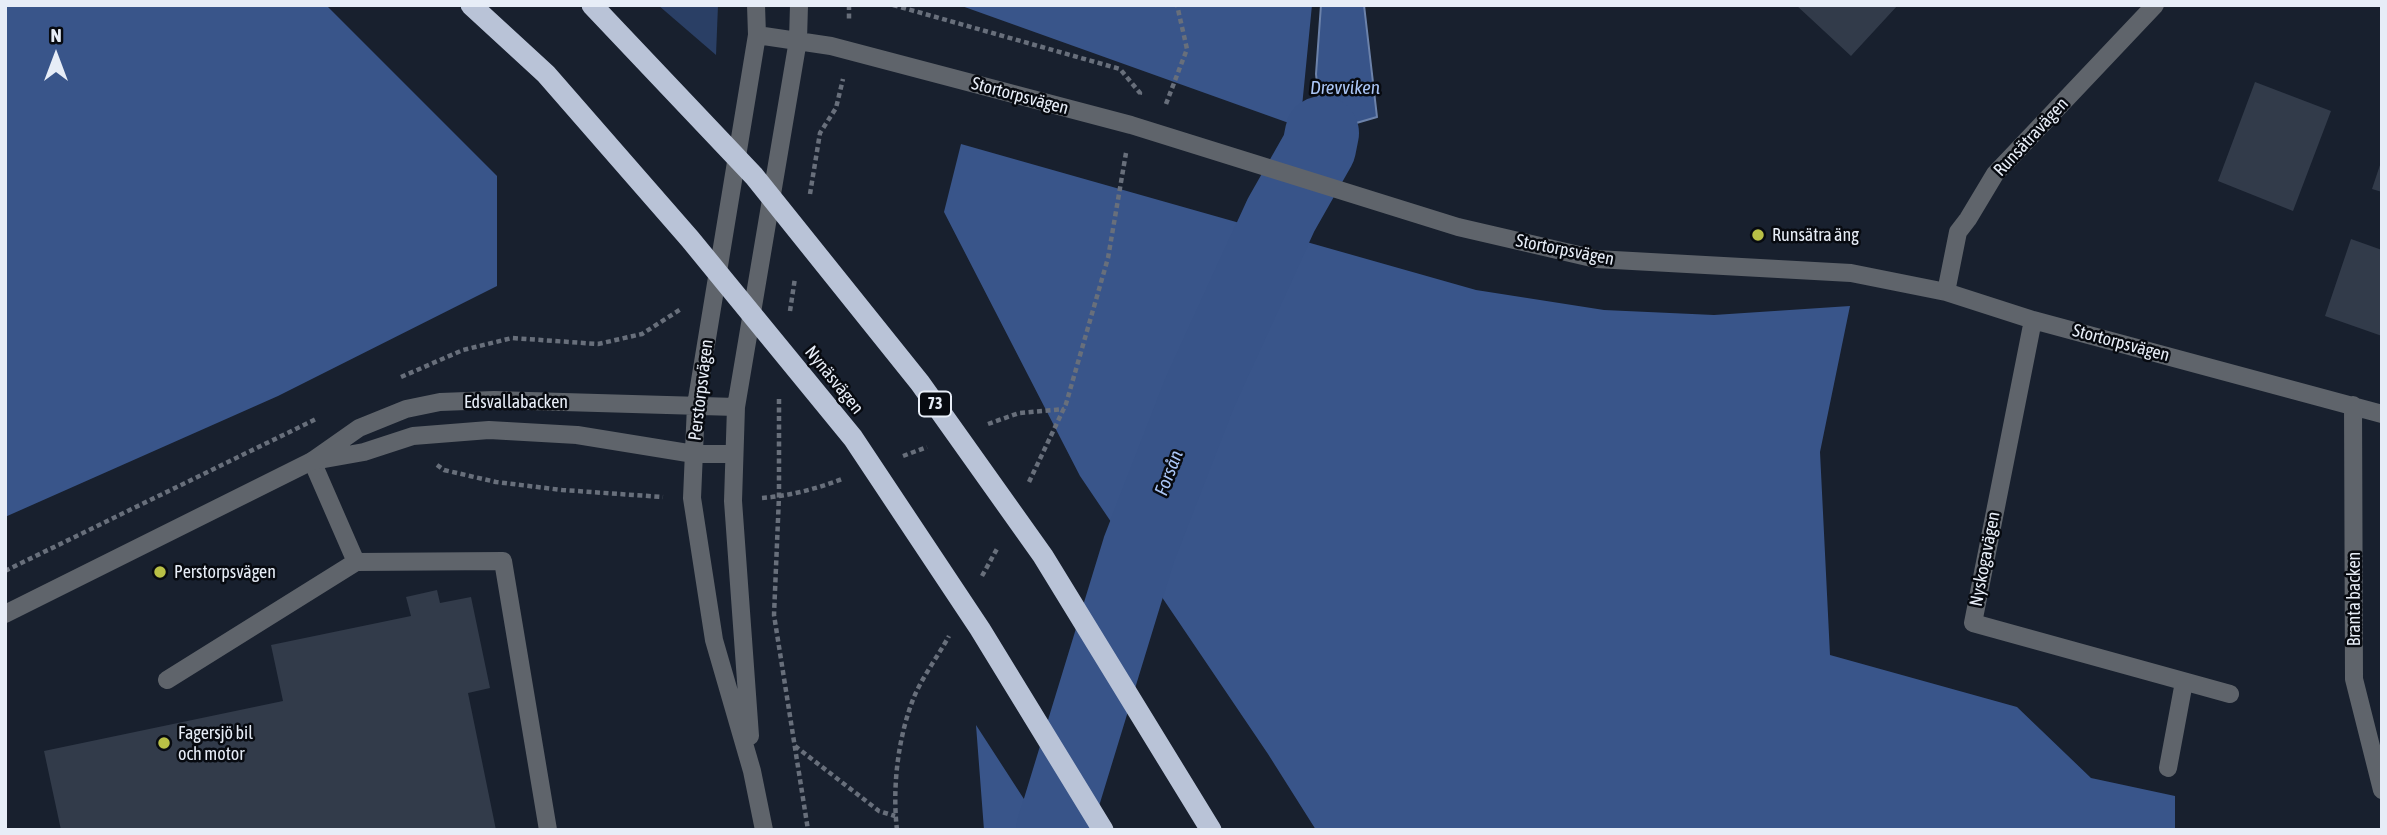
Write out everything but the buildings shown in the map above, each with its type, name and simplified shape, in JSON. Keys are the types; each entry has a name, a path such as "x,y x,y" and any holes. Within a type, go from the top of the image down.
{"highway":[{"name":"Nynäsvägen","path":"471,5 546,74 690,239 852,438 980,629 1103,830"},
{"name":"73","path":"599,12 754,176 920,383 1043,556 1211,830"}],"street":[{"name":"Perstorpsvägen","path":"756,5 757,35 696,405 692,499 714,640 752,771 764,830"},
{"name":"Perstorpsvägen","path":"752,771 733,500 736,407 798,40 799,5"},
{"name":"Runsätravägen","path":"1946,292 1958,232 1995,174 2155,5"},
{"name":"Stortorpsvägen","path":"757,35 831,46 1131,125 1458,227 1596,259 1851,273 1946,292 2033,320 2382,414"},
{"name":"Nyskogavägen","path":"2033,320 1973,623 2230,694"},
{"name":"Edsvallabacken","path":"5,614 312,461 359,428 406,409 440,402 494,400 736,407"},
{"name":"Branta backen","path":"2353,405 2354,679 2382,790"},
{"name":"Edsvallabacken","path":"312,461 365,452 413,436 489,430 577,435 694,454 734,454"},
{"path":"312,461 356,562"},
{"path":"167,680 356,562 503,561 548,830"},
{"path":"2168,768 2184,682"}],"path":[{"path":"893,5 1120,69 1140,93"},
{"path":"1166,105 1187,49 1177,5"},
{"path":"406,409 398,379 463,350 512,338 598,344 642,334 681,309 687,297"},
{"path":"980,427 1019,413 1064,409"},
{"path":"5,571 324,415"},
{"path":"413,436 416,450 444,470 496,482 574,491 692,499"},
{"path":"902,457 928,447"},
{"path":"733,500 779,496 849,477"},
{"path":"779,496 774,615 808,830"},
{"path":"795,746 879,811 895,816"}],"shaded area":[{"path":"5,5 326,5 497,176 497,286 278,396 5,517"},
{"path":"658,5 718,5 716,55"},
{"path":"959,5 1312,5 1300,127"},
{"path":"961,144 1476,290 1604,310 1714,315 1850,306 1820,452 1830,655 2017,707 2091,778 2175,796 2175,830 1316,830 1268,754 1080,476 944,212"},
{"path":"976,725 1044,830 984,830"}],"water":[{"name":"Drevviken","path":"1321,5 1364,5 1377,117 1322,133 1316,74"}],"waterway":[{"name":"Forsån","path":"1053,830 1139,549 1200,392 1281,215 1319,148 1322,133"}],"place":[{"name":"Runsätra äng","path":"1758,235"},
{"name":"Perstorpsvägen","path":"160,572"},
{"name":"Fagersjö bil och motor","path":"164,743"}]}
